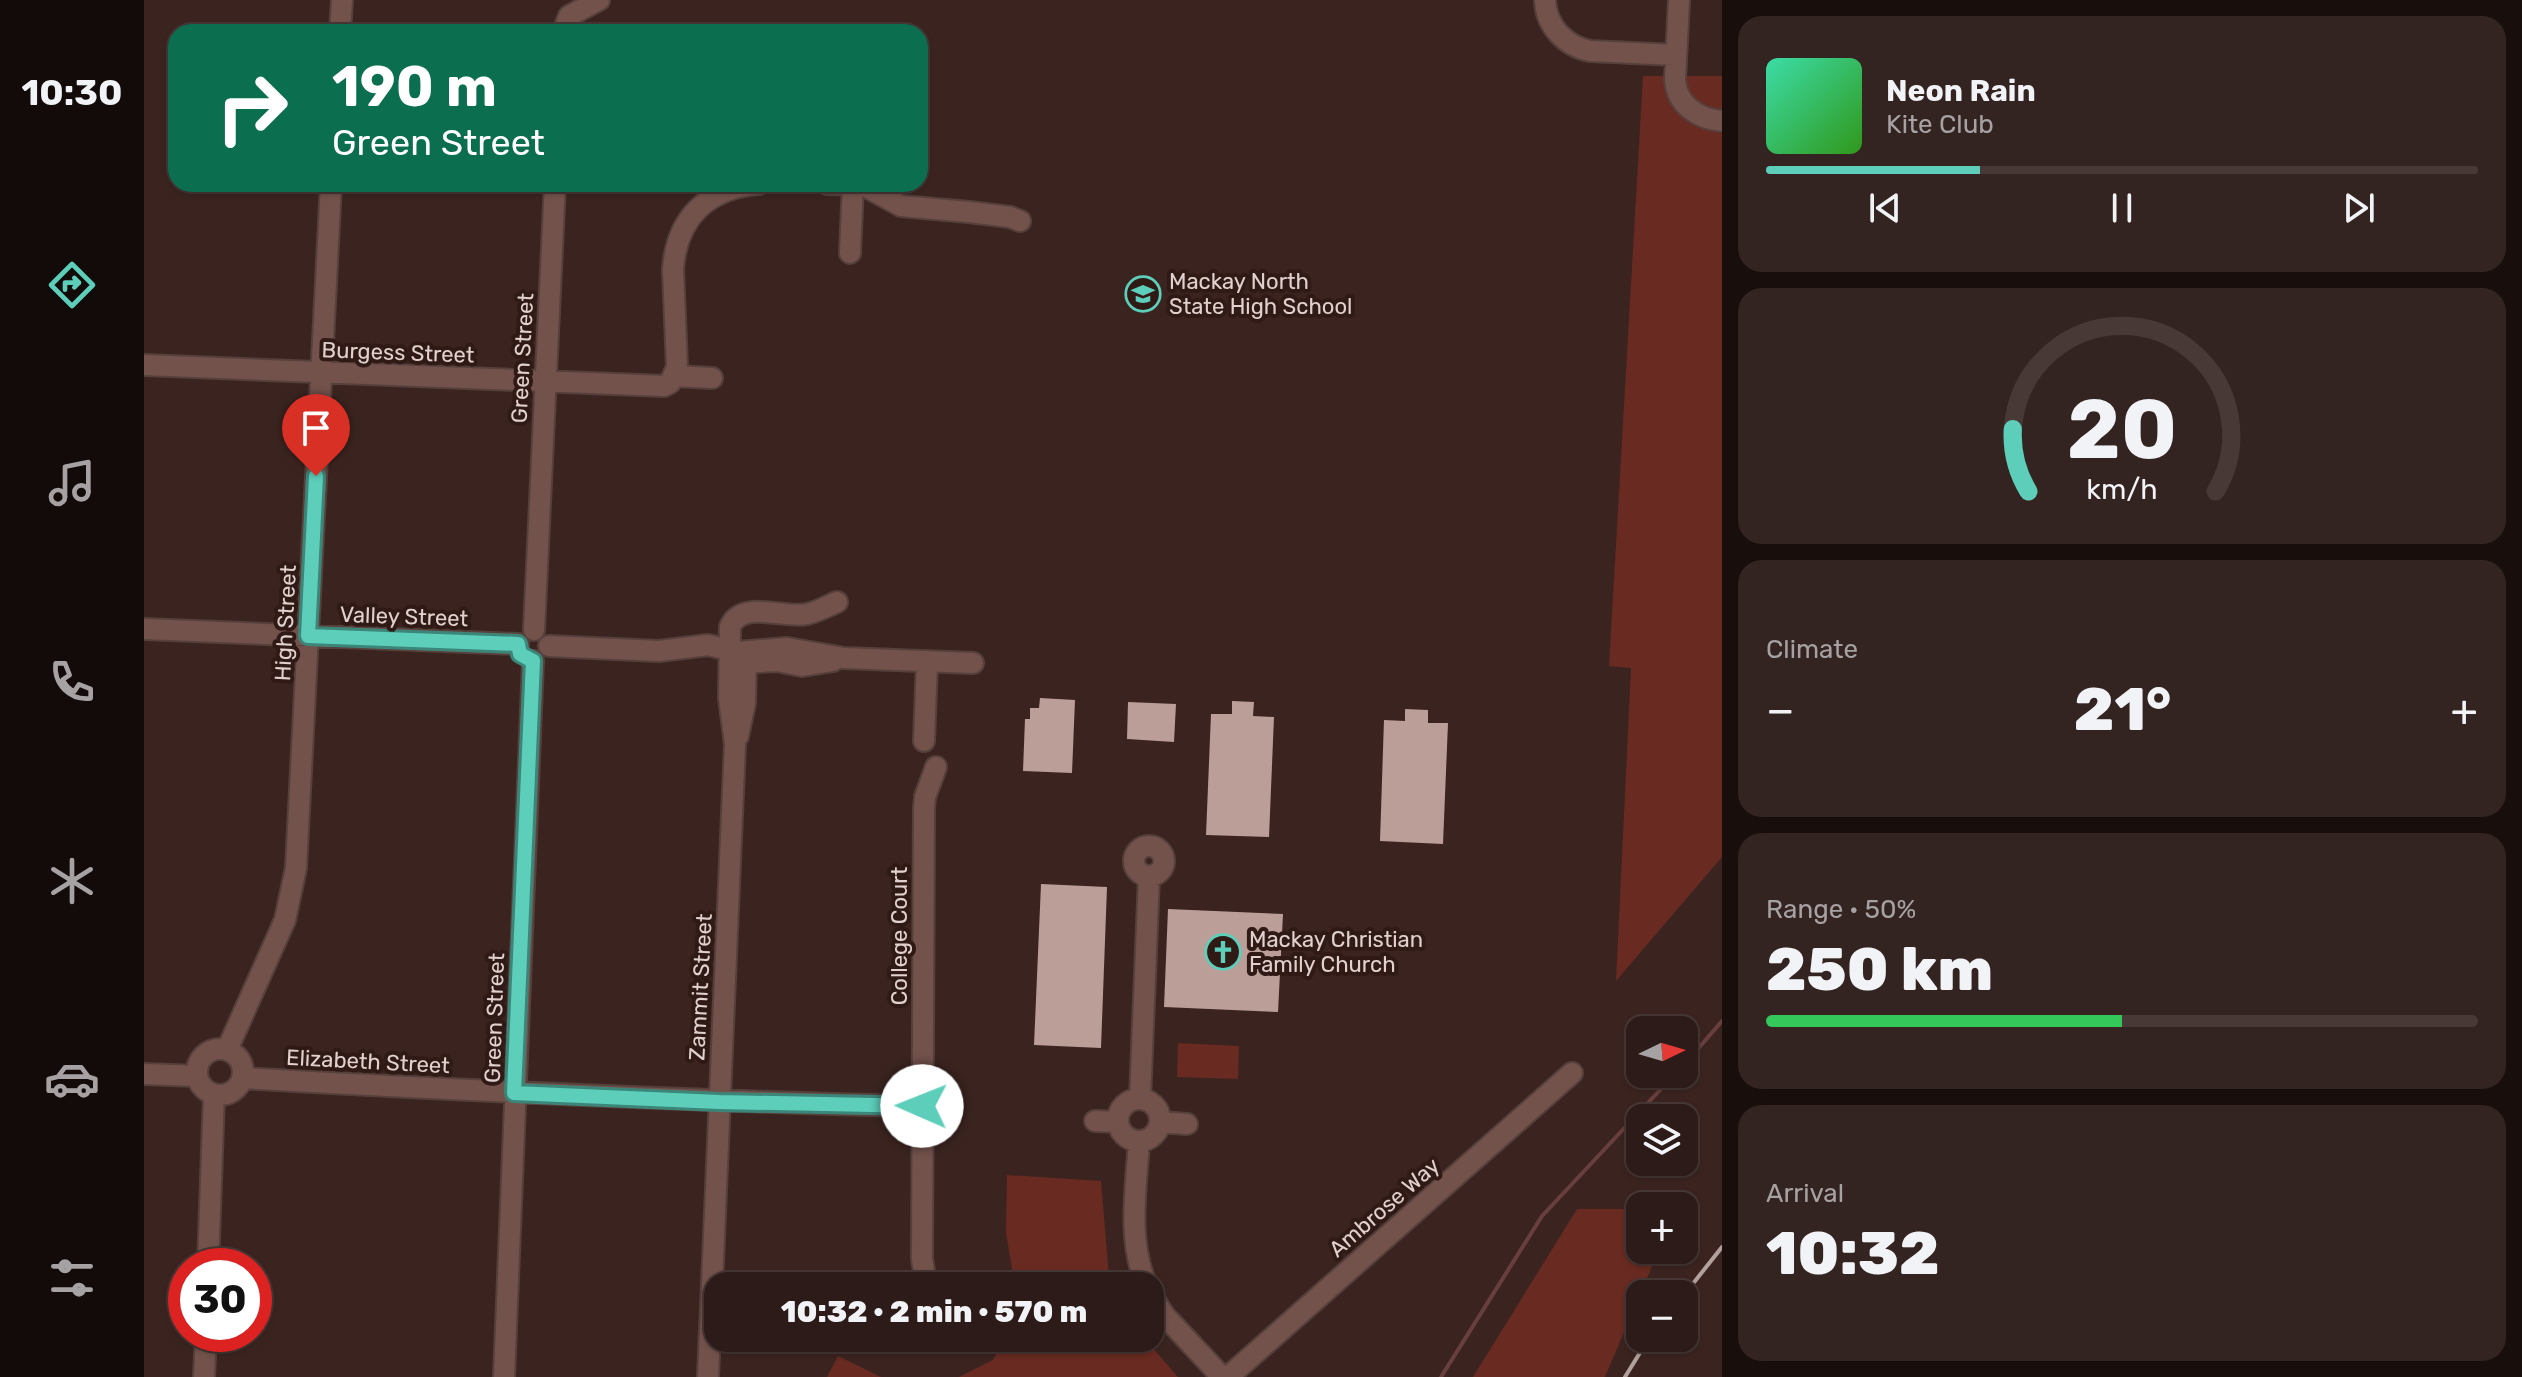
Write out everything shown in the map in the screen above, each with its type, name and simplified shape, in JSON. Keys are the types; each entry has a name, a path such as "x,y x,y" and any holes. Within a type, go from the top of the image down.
{"street":[{"path":"340,24 342,0"},
{"path":"565,24 569,16 599,0"},
{"path":"1545,0 1548,17 1555,29 1582,49 1676,55"},
{"path":"1679,0 1675,80 1678,94 1689,109 1702,117 1722,121"},
{"name":"High Street","path":"227,1050 285,920 296,868 331,192"},
{"name":"Green Street","path":"534,630 555,192"},
{"path":"712,378 675,376 674,254 694,213 713,196 725,192"},
{"path":"850,253 853,192"},
{"path":"878,192 901,206 1010,217 1020,221"},
{"name":"Burgess Street","path":"144,365 650,386 664,386 675,376"},
{"name":"Zammit Street","path":"708,1377 735,744 744,711 731,624 743,614 807,615 837,602"},
{"name":"Valley Street","path":"144,629 518,644"},
{"path":"534,630 543,634 549,646 542,659 533,661 520,654 518,644 521,636 534,630"},
{"path":"549,646 659,651 712,645 738,657 802,666 844,658 973,663"},
{"name":"Green Street","path":"504,1377 533,661"},
{"path":"924,741 927,661"},
{"name":"College Court","path":"924,1272 924,808 936,767"},
{"path":"1140,1099 1149,876"},
{"path":"216,1049 227,1050 239,1059 243,1070 242,1078 229,1093 214,1094 205,1089 197,1076 202,1057 216,1049"},
{"name":"Ambrose Way","path":"1228,1377 1572,1073"},
{"path":"144,1074 197,1076"},
{"name":"Elizabeth Street","path":"242,1078 719,1102 922,1106"},
{"path":"209,1248 214,1094"},
{"path":"1140,1099 1151,1102 1157,1108 1160,1122 1153,1136 1139,1142 1124,1136 1118,1122 1119,1112 1125,1104 1140,1099"},
{"path":"1095,1121 1118,1122"},
{"path":"1160,1122 1187,1124"},
{"path":"1139,1142 1135,1240 1142,1272"},
{"path":"1164,1315 1222,1377"},
{"path":"204,1377 205,1352"}],"shaded area":[{"path":"1643,76 1722,76 1722,857 1616,981 1631,668 1609,666"},
{"path":"1178,1043 1239,1046 1238,1079 1177,1077"},
{"path":"1007,1175 1101,1181 1109,1272 1013,1272 1006,1233"},
{"path":"1577,1209 1626,1209 1626,1264 1653,1264 1646,1280 1626,1280 1626,1328 1605,1377 1473,1377"},
{"path":"997,1352 1156,1352 1178,1377 959,1377 993,1360"},
{"path":"838,1356 881,1377 827,1377"}],"building":[{"path":"1040,698 1075,700 1072,773 1023,771 1025,719 1030,719 1030,708 1039,708"},
{"path":"1232,701 1254,702 1253,716 1274,717 1269,837 1206,835 1211,714 1232,714"},
{"path":"1128,702 1176,704 1174,742 1127,739"},
{"path":"1405,709 1428,710 1428,723 1448,723 1443,844 1380,841 1384,720 1405,721"},
{"path":"1041,884 1107,887 1101,1048 1034,1045"},
{"path":"1168,909 1283,914 1278,1012 1164,1007"}],"waterway":[{"path":"1698,1049 1722,1021"},
{"path":"1441,1377 1542,1216 1662,1088"}],"railway":[{"path":"1696,1280 1722,1247"},
{"path":"1625,1377 1640,1352"}],"place":[{"name":"Mackay North State High School","path":"1143,294"},
{"name":"Mackay Christian Family Church","path":"1223,952"}],"route":[{"path":"316,476 308,636 518,644 520,654 533,661 514,1093 719,1102 922,1106"}]}
